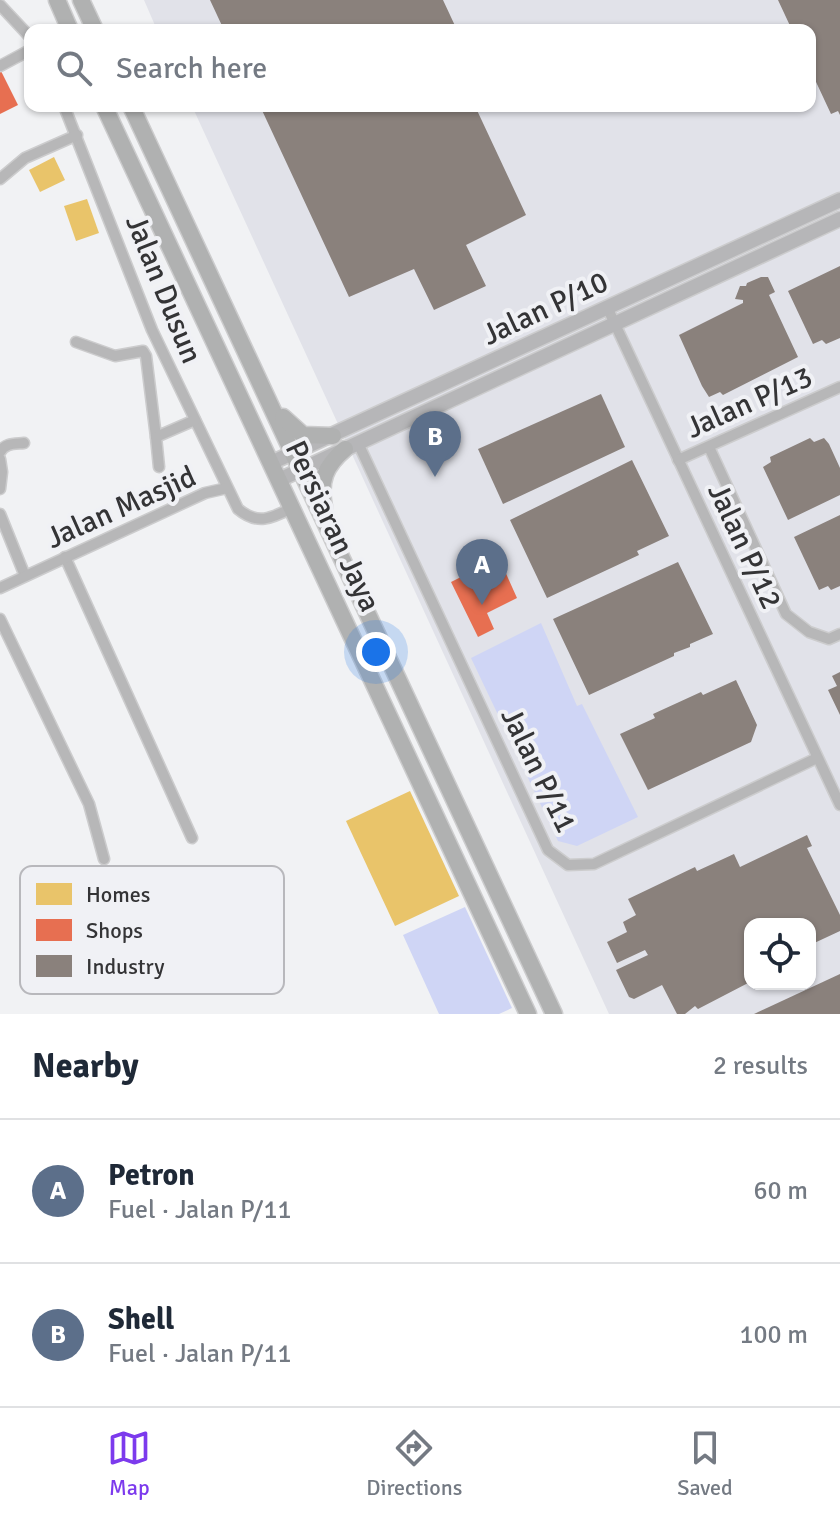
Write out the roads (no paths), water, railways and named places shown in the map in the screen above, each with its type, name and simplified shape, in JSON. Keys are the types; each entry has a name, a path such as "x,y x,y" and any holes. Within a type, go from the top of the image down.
{"main road":[{"path":"57,0 67,24"},
{"path":"81,0 92,24"},
{"name":"Persiaran Jaya","path":"107,112 281,479 528,1014"},
{"name":"Persiaran Jaya","path":"134,112 554,1014"},
{"path":"270,404 297,432 311,436 333,436"},
{"path":"328,528 321,491 323,478 328,465 352,446"}],"street":[{"path":"0,5 24,31"},
{"path":"0,66 24,53"},
{"name":"Jalan Dusun","path":"67,112 152,330 227,488"},
{"path":"0,179 25,158 77,135"},
{"name":"Jalan P/10","path":"273,462 840,200"},
{"name":"Jalan P/10","path":"281,479 840,219"},
{"name":"Jalan P/12","path":"607,307 840,805"},
{"path":"76,342 115,356 143,351 159,467"},
{"name":"Jalan P/13","path":"678,460 840,387"},
{"path":"156,437 195,420"},
{"path":"0,452 10,444 24,443"},
{"name":"Jalan P/11","path":"352,446 548,850 568,865 594,864 817,758"},
{"path":"709,447 786,614 809,632 829,639 840,634"},
{"path":"0,459 0,489"},
{"name":"Jalan Masjid","path":"0,588 205,493 227,488 238,509 257,520 294,507"},
{"path":"0,514 25,576"},
{"path":"65,557 192,838"},
{"path":"0,619 89,804 104,859"}],"place":[{"name":"Shell","path":"435,477"},
{"name":"Petron","path":"482,605"}]}
